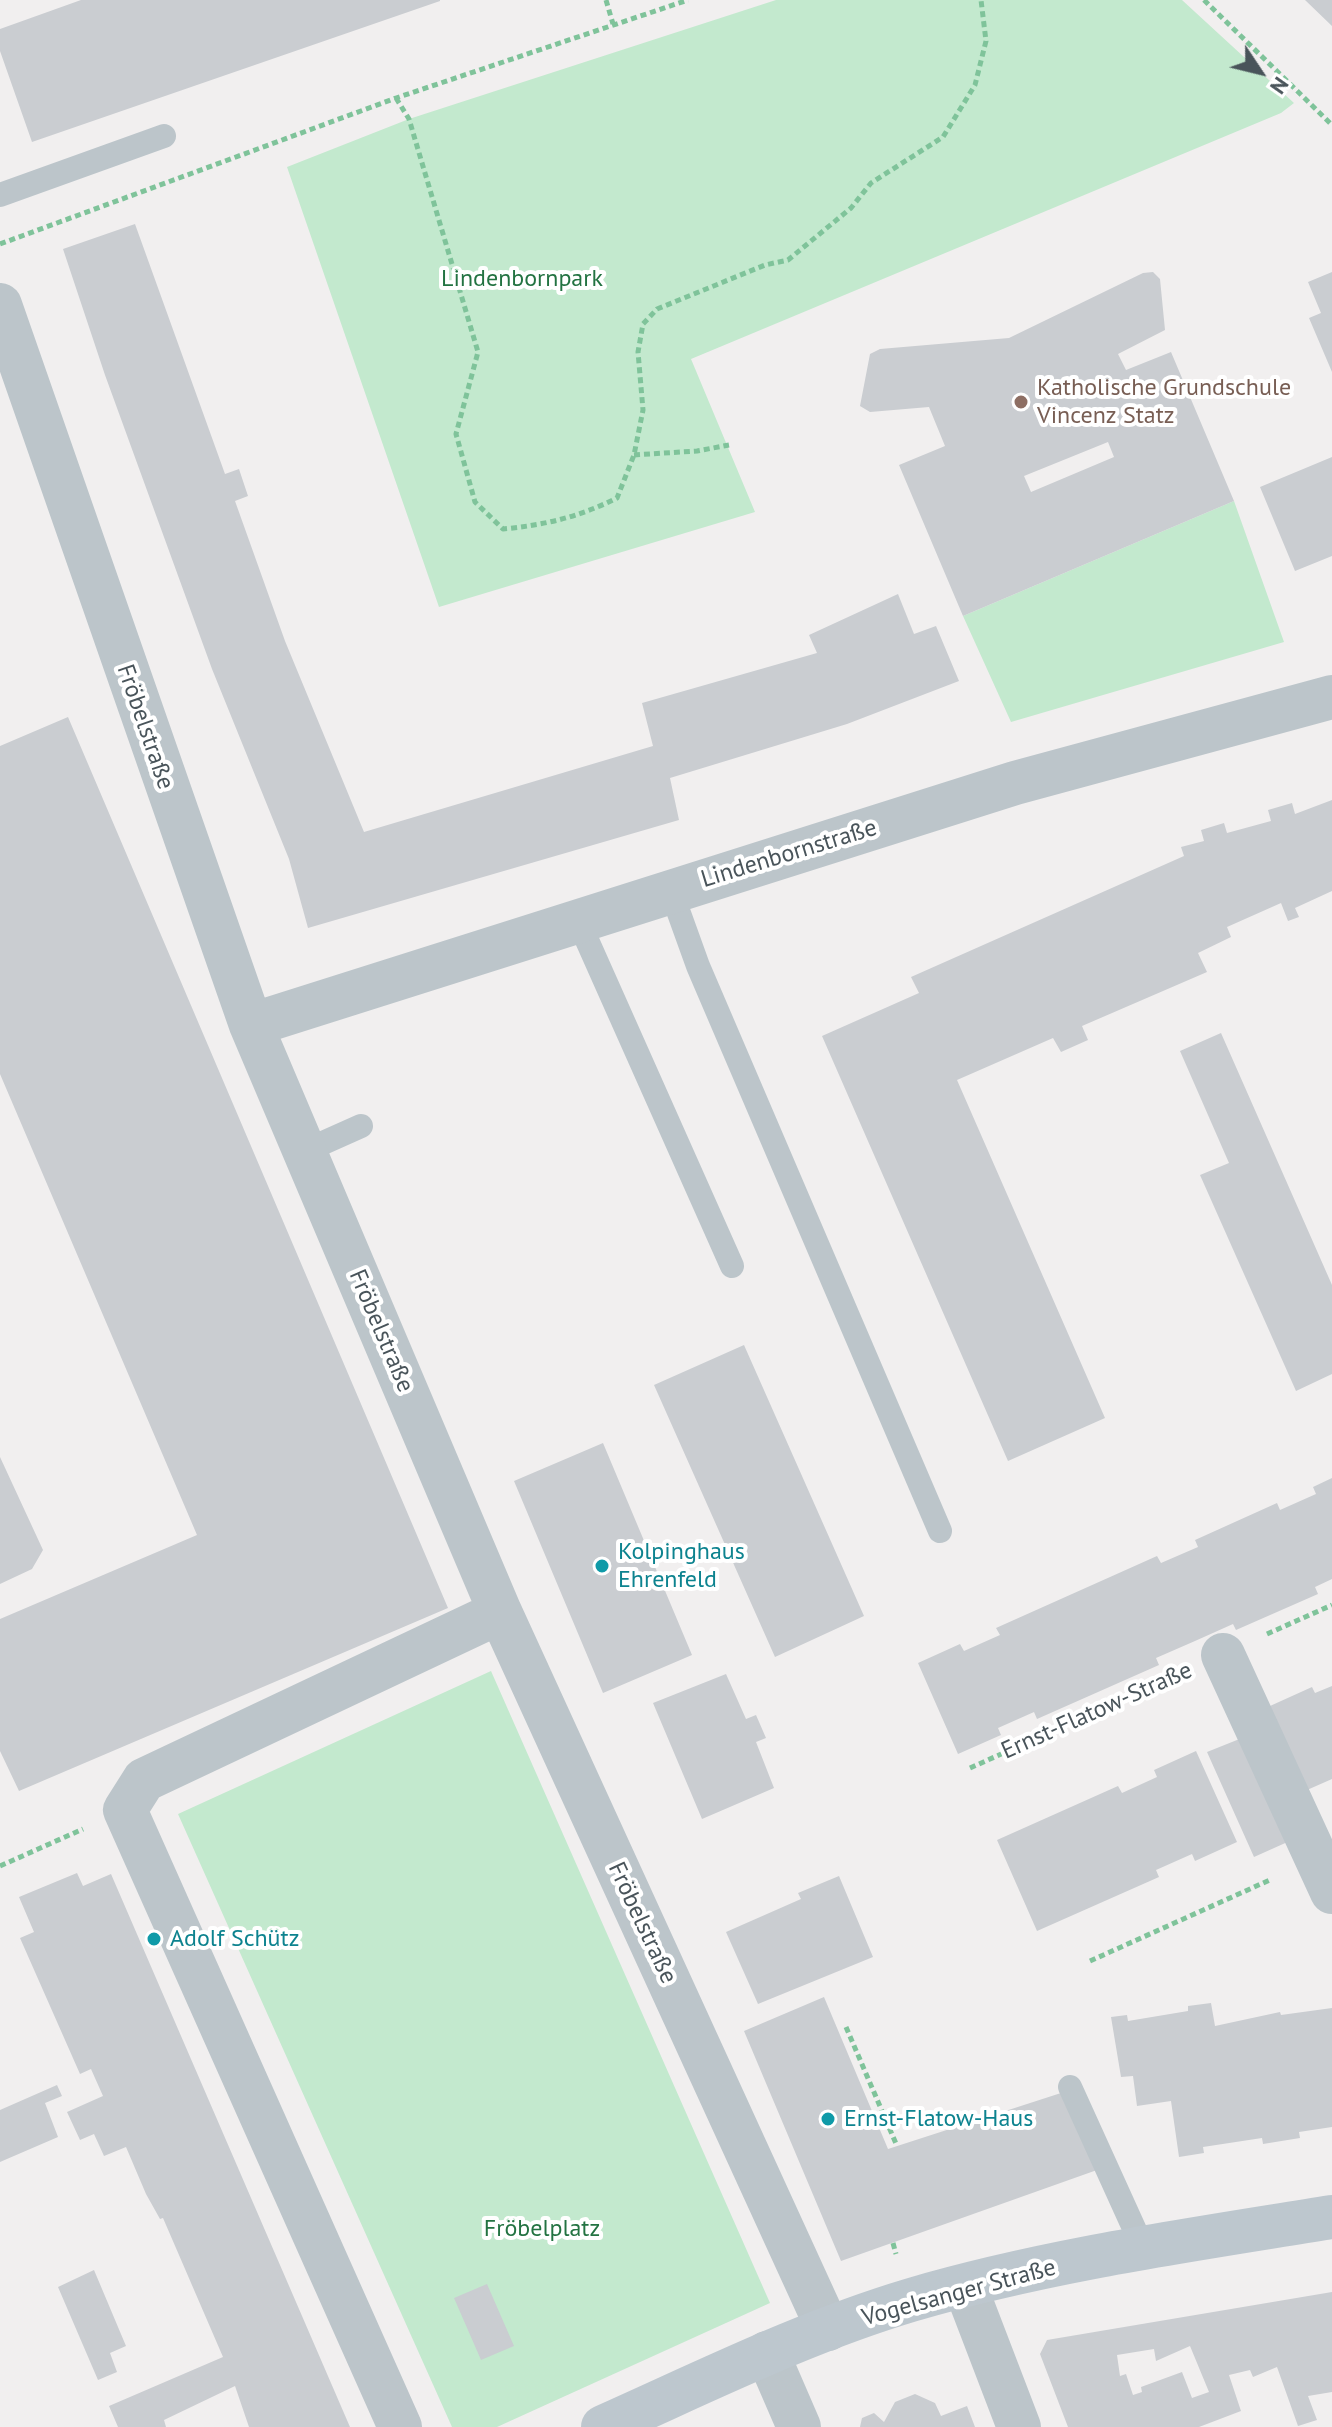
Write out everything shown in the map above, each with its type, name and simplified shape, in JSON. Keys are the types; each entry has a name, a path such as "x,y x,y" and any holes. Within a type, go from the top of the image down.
{"street":[{"name":"Fröbelstraße","path":"0,305 251,1025 500,1612 828,2329"},
{"name":"Lindenbornstraße","path":"251,1025 1015,783 1332,697"},
{"path":"400,2427 125,1810 144,1780 500,1612"},
{"name":"Ernst-Flatow-Straße","path":"1223,1655 1324,1876"},
{"name":"Vogelsanger Straße","path":"603,2427 828,2329 965,2286 1143,2248 1332,2217"},
{"path":"965,2286 1019,2427"},
{"path":"767,2353 799,2427"}],"lane":[{"path":"0,195 164,136"},
{"path":"671,891 698,966 940,1531"},
{"path":"578,920 732,1266"},
{"path":"305,1151 361,1126"},
{"path":"1070,2087 1143,2248"}],"path":[{"path":"606,0 613,24"},
{"path":"0,244 396,98 688,0"},
{"path":"396,98 409,119 478,352 456,434 475,502 503,529 548,525 587,513 617,498 634,455 643,410 638,352 643,324 657,309 765,265 788,260 842,216 871,183 943,137 975,85 986,41 981,0"},
{"path":"1204,0 1331,122"},
{"path":"634,455 697,451 729,445"},
{"name":"Ernst-Flatow-Straße","path":"970,1768 1332,1605"},
{"path":"0,1866 125,1810"},
{"path":"1090,1961 1324,1876"},
{"path":"846,2027 897,2146"}],"green space":[{"name":"Lindenbornpark","path":"776,0 1182,0 1294,103 1281,113 691,359 755,512 439,607 287,167 409,119"},
{"path":"1234,501 1284,642 1011,722 963,616"},
{"name":"Fröbelplatz","path":"491,1671 770,2303 497,2427 452,2427 178,1814"}],"building":[{"path":"81,0 440,1 32,142 0,51 0,29"},
{"path":"1305,0 1332,0 1332,26"},
{"path":"135,224 225,474 239,469 248,496 235,501 285,641 364,832 653,746 642,703 817,653 809,635 898,594 914,634 936,626 959,681 847,724 670,778 679,820 308,928 289,859 212,669 105,375 63,249"},
{"path":"1153,272 1160,279 1165,330 1118,354 1126,370 1171,352 1234,501 963,616 899,465 945,446 929,407 870,412 860,406 870,354 880,349 1009,338 1143,273","holes":["1108,442 1114,457 1031,492 1024,476"]},
{"path":"1332,272 1332,372 1309,318 1321,313 1308,282"},
{"path":"1332,457 1332,556 1295,571 1260,487"},
{"path":"68,717 448,1608 19,1791 0,1751 0,1619 197,1535 0,1074 0,746"},
{"path":"1332,800 1332,891 1295,908 1299,917 1288,921 1281,903 1227,927 1231,937 1198,953 1207,972 1082,1026 1088,1040 1061,1052 1053,1038 957,1080 1105,1418 1008,1461 822,1036 919,993 911,977 1184,856 1181,847 1204,841 1201,830 1224,823 1227,833 1271,821 1268,810 1292,803 1295,814"},
{"path":"1221,1033 1332,1285 1332,1374 1296,1391 1200,1175 1229,1163 1180,1051"},
{"path":"744,1345 864,1616 775,1657 654,1385"},
{"name":"Kolpinghaus Ehrenfeld","path":"603,1443 692,1655 603,1693 514,1481"},
{"path":"0,1457 43,1550 32,1569 0,1584"},
{"path":"1332,1478 1332,1579 1315,1587 1318,1594 1236,1630 1233,1624 1156,1658 1159,1665 1037,1719 1034,1712 998,1728 1001,1735 958,1754 918,1663 960,1644 964,1651 1000,1635 996,1628 1157,1556 1161,1563 1198,1547 1195,1540 1277,1503 1280,1510 1316,1494 1313,1487"},
{"path":"726,1674 746,1719 756,1715 766,1738 756,1742 774,1788 702,1819 653,1703"},
{"path":"1332,1686 1332,1779 1307,1790 1270,1706 1312,1687 1315,1693"},
{"path":"1247,1736 1292,1840 1254,1857 1207,1752"},
{"path":"1196,1751 1237,1842 1195,1861 1192,1854 1156,1870 1159,1877 1037,1931 997,1840 1118,1786 1122,1793 1157,1777 1154,1770"},
{"path":"77,1873 83,1886 111,1874 350,2427 249,2427 235,2386 164,2420 166,2427 118,2427 109,2406 223,2357 163,2218 160,2219 146,2194 126,2147 104,2156 94,2134 80,2140 67,2112 103,2096 91,2069 80,2074 20,1938 34,1932 19,1897"},
{"path":"839,1876 873,1957 758,2004 726,1932 801,1899 798,1893"},
{"name":"Ernst-Flatow-Haus","path":"824,1997 888,2149 1061,2093 1097,2170 841,2261 744,2031"},
{"path":"1211,2003 1215,2026 1280,2012 1281,2015 1332,2008 1332,2127 1299,2132 1300,2138 1263,2144 1262,2138 1203,2147 1204,2153 1179,2157 1171,2101 1137,2106 1133,2076 1121,2077 1111,2017 1127,2015 1128,2021 1188,2011 1188,2006"},
{"path":"57,2085 62,2096 45,2103 58,2137 0,2162 0,2110"},
{"path":"94,2270 126,2346 110,2353 117,2372 98,2380 58,2287"},
{"path":"487,2284 514,2346 481,2360 454,2298"},
{"path":"1332,2292 1332,2392 1308,2396 1317,2420 1298,2426 1277,2367 1253,2377 1250,2370 1229,2375 1241,2411 1199,2427 1068,2427 1040,2354 1047,2340","holes":["1190,2346 1209,2392 1192,2398 1182,2372 1141,2387 1142,2392 1133,2395 1126,2374 1120,2376 1117,2355 1154,2349 1156,2361"]},
{"path":"915,2394 935,2403 941,2416 967,2406 975,2427 860,2427 862,2418 874,2413 884,2422 895,2402"}],"place":[{"name":"Katholische Grundschule Vincenz Statz","path":"1021,402"},
{"name":"Kolpinghaus Ehrenfeld","path":"602,1566"},
{"name":"Adolf Schütz","path":"154,1939"},
{"name":"Ernst-Flatow-Haus","path":"828,2119"}]}
